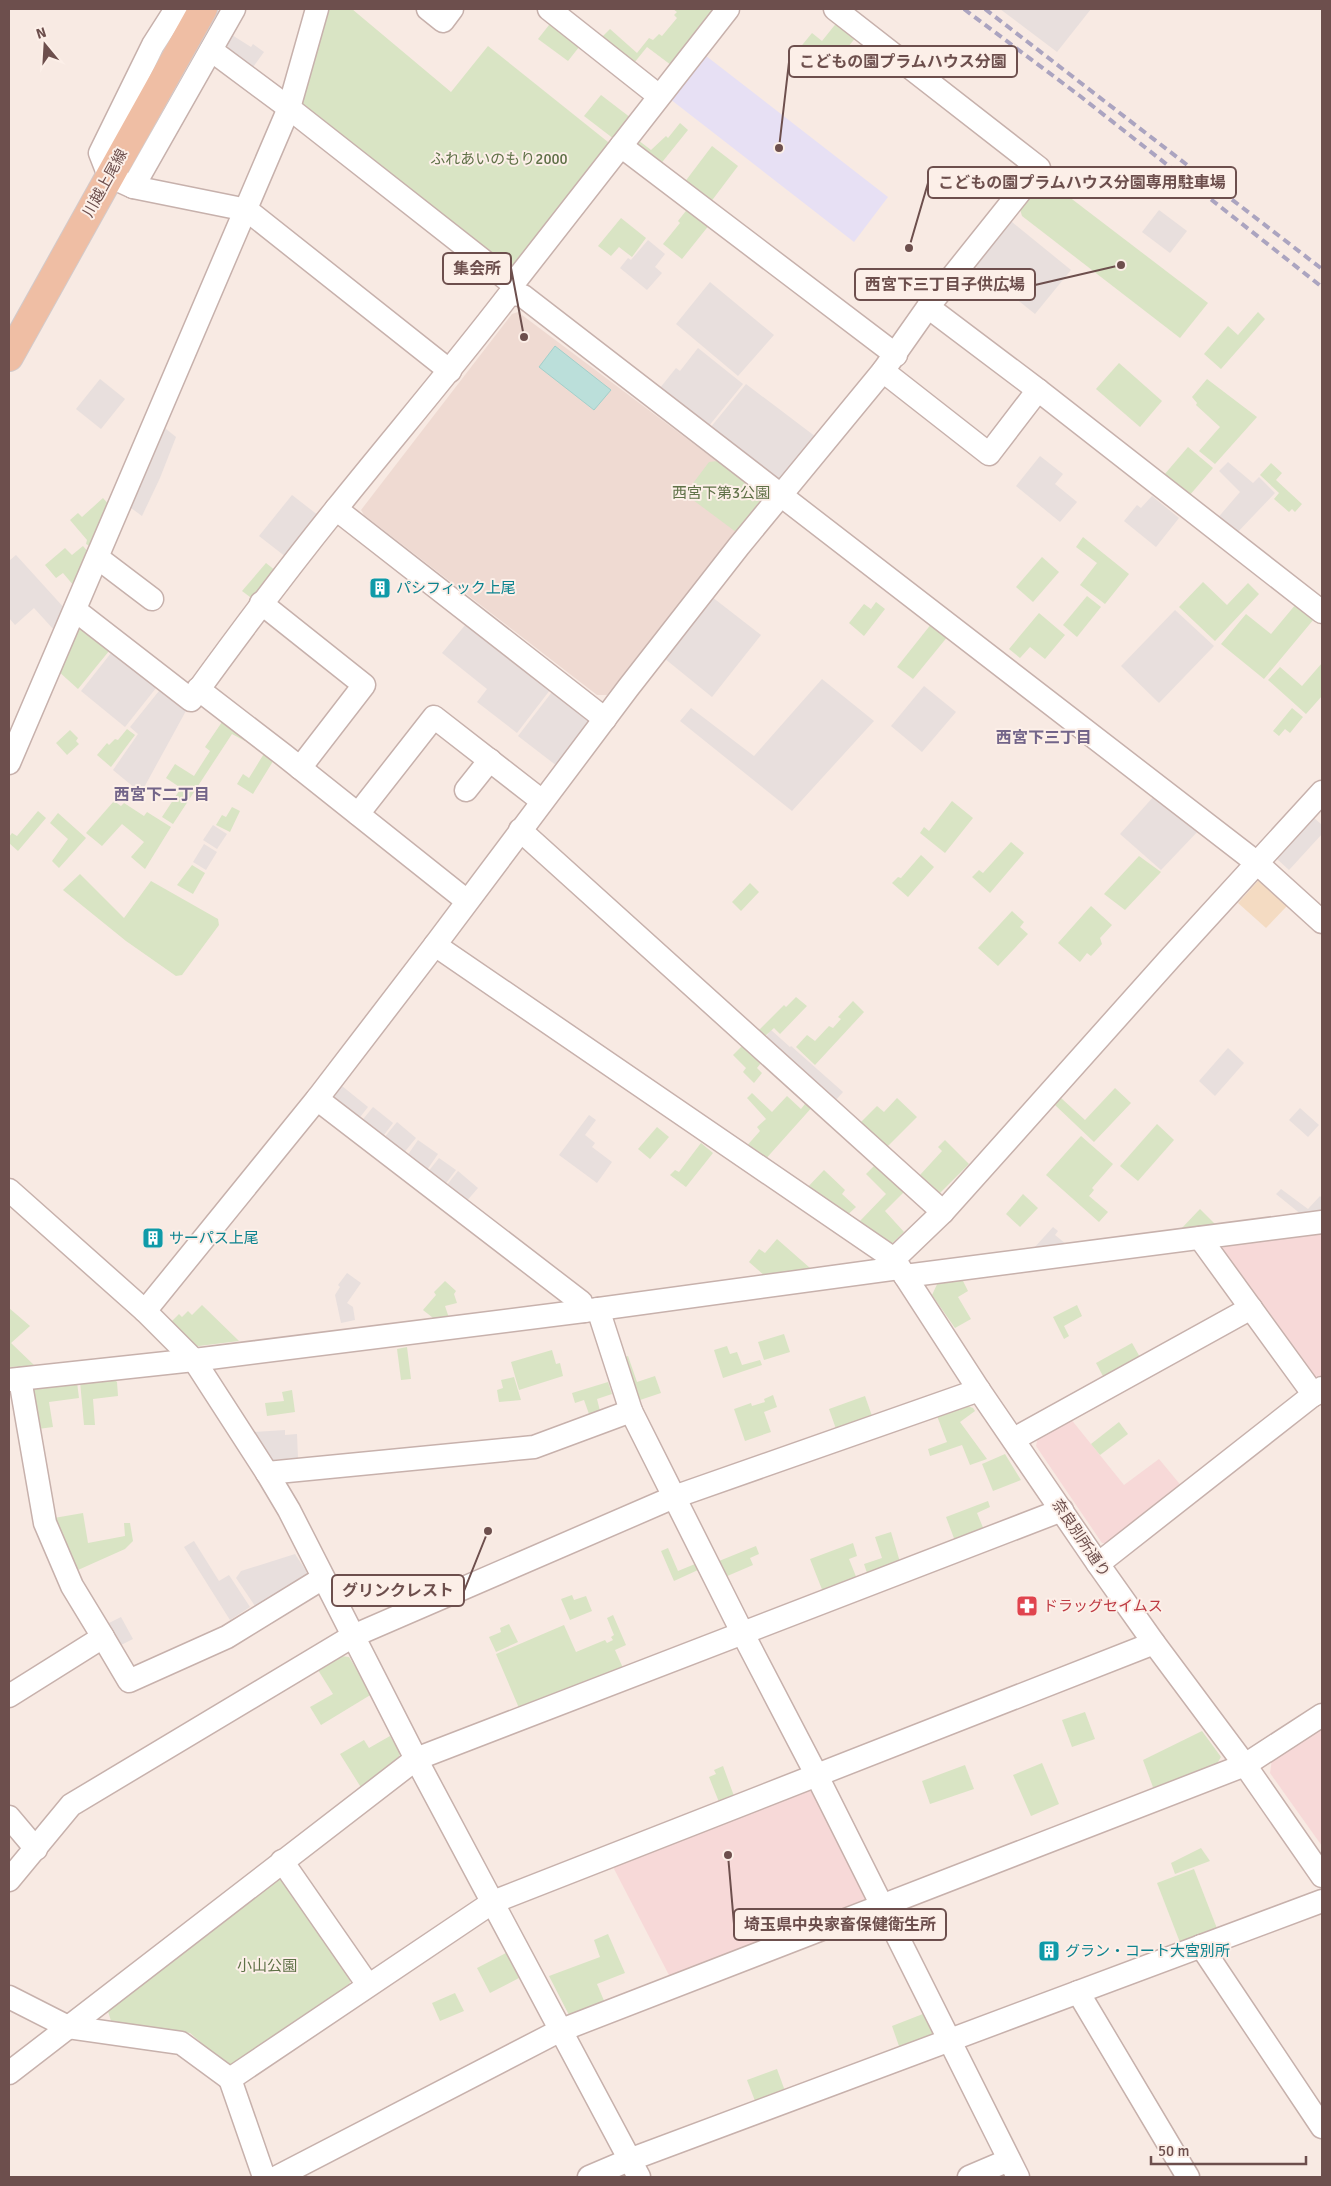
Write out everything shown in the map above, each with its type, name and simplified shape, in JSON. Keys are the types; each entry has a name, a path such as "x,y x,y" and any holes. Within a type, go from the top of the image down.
{"main road":[{"name":"川越上尾線","path":"9,357 203,9"}],"street":[{"path":"176,9 154,46 100,153 109,176 133,187 246,210 450,371"},
{"path":"133,187 234,9"},
{"path":"9,763 289,108 317,9"},
{"path":"428,9 443,21 452,9"},
{"path":"549,9 659,96"},
{"path":"75,610 190,700 261,604 336,509 515,289 659,96 728,9"},
{"path":"145,1311 317,1098 738,546 889,363 928,306 1039,168 835,9"},
{"path":"211,50 289,108 523,296 782,494 1257,863 1322,922"},
{"path":"621,146 889,363 988,454 1038,390"},
{"path":"928,306 1322,612"},
{"path":"336,509 605,719"},
{"path":"98,558 152,599"},
{"path":"261,604 364,685 300,768"},
{"path":"198,689 467,901"},
{"path":"358,814 434,717 542,801"},
{"path":"466,790 490,760"},
{"path":"900,1267 942,1212 1322,792"},
{"path":"520,830 942,1212"},
{"path":"435,945 900,1267"},
{"path":"317,1098 591,1310 631,1412 1014,2168 969,2177"},
{"path":"9,1190 145,1311 194,1360 267,1473 289,1510 416,1759 493,1902 559,2031 634,2168"},
{"path":"323,1578 228,1638 129,1681 72,1586 45,1523 15,1380 194,1360 591,1310 900,1267 1200,1238 1322,1222"},
{"path":"1098,1564 1318,1391 1251,1308 1200,1238"},
{"name":"奈良別所通り","path":"900,1267 979,1390 1098,1564 1245,1765 1322,1876"},
{"path":"1014,1439 1251,1308"},
{"path":"9,1880 71,1805 353,1636 674,1497 979,1390"},
{"path":"267,1473 534,1447 631,1412"},
{"path":"9,2072 416,1759 1062,1510"},
{"path":"9,1696 103,1638"},
{"path":"230,2079 493,1902 1154,1643"},
{"path":"277,2177 559,2031 1245,1765 1322,1715"},
{"path":"9,1817 36,1849"},
{"path":"282,1861 368,1985"},
{"path":"590,2177 634,2168 950,2040 1322,1901"},
{"path":"1201,1946 1322,2127"},
{"path":"1078,1992 1188,2177"},
{"path":"9,1997 68,2027 181,2043 230,2079 264,2177"}],"shaded area":[{"path":"1000,9 1091,9 1057,52"},
{"path":"232,35 251,47 253,44 264,52 251,70 228,54 227,43"},
{"path":"701,52 888,197 854,242 670,99"},
{"path":"1159,210 1187,231 1170,253 1142,232"},
{"path":"1012,222 1071,270 1035,314 971,263 1002,224"},
{"path":"648,240 665,254 655,267 662,273 647,290 620,268 628,258 631,260"},
{"path":"710,282 774,335 738,376 676,324"},
{"path":"518,312 758,492 760,501 607,695 597,695 364,515 361,510 512,314"},
{"path":"698,348 743,384 708,427 660,388 676,368 680,371"},
{"path":"100,379 125,399 101,429 76,409"},
{"path":"746,384 816,437 776,484 710,428"},
{"path":"161,425 176,437 160,478 142,516 127,505"},
{"path":"1040,456 1063,474 1055,484 1077,502 1060,522 1016,486"},
{"path":"1228,462 1253,483 1259,477 1275,493 1235,535 1216,520 1240,492 1219,471"},
{"path":"292,495 319,516 286,557 259,536"},
{"path":"1152,496 1179,518 1156,547 1124,521 1137,505 1141,508"},
{"path":"16,555 66,610 55,631 34,608 15,625 9,618 9,561"},
{"path":"712,597 761,635 712,697 664,658"},
{"path":"1175,610 1214,646 1159,703 1121,666"},
{"path":"466,624 550,690 517,733 477,702 487,689 442,653"},
{"path":"115,648 160,683 125,727 81,691"},
{"path":"822,679 874,721 792,811 680,721 691,708 754,756"},
{"path":"163,686 187,709 141,793 113,770 138,734 130,727"},
{"path":"924,686 956,712 922,752 891,726"},
{"path":"552,692 591,723 557,766 518,736"},
{"path":"1155,795 1199,830 1161,870 1120,834"},
{"path":"1314,818 1322,825 1322,834 1289,870 1277,859"},
{"path":"213,825 227,834 217,849 203,840"},
{"path":"204,844 217,852 206,870 193,862"},
{"path":"771,1030 843,1092 834,1102 765,1038"},
{"path":"1228,1048 1244,1063 1215,1096 1199,1081"},
{"path":"337,1082 368,1107 357,1121 326,1096"},
{"path":"373,1107 393,1123 381,1139 360,1123"},
{"path":"1300,1108 1319,1125 1308,1137 1289,1120"},
{"path":"589,1115 596,1120 585,1135 595,1143 592,1147 612,1162 597,1183 559,1155"},
{"path":"397,1122 416,1138 402,1155 383,1139"},
{"path":"418,1140 438,1154 427,1170 407,1156"},
{"path":"439,1158 456,1170 444,1186 427,1173"},
{"path":"458,1171 478,1188 465,1203 446,1186"},
{"path":"1281,1189 1308,1209 1320,1196 1322,1198 1322,1213 1302,1215 1276,1194"},
{"path":"1053,1227 1058,1231 1055,1235 1066,1244 1034,1248"},
{"path":"1322,1232 1322,1378 1311,1376 1221,1252 1225,1244"},
{"path":"347,1273 361,1283 347,1303 353,1307 355,1320 341,1323 335,1295 340,1287 338,1285"},
{"path":"1070,1418 1124,1485 1159,1459 1183,1488 1113,1543 1102,1543 1036,1446 1038,1436"},
{"path":"285,1430 285,1435 297,1434 298,1458 272,1460 254,1432"},
{"path":"194,1541 219,1581 229,1575 250,1607 230,1620 184,1547"},
{"path":"295,1554 307,1572 304,1579 255,1606 236,1578 241,1571"},
{"path":"121,1617 133,1639 119,1646 107,1624"},
{"path":"1322,1726 1322,1846 1270,1773 1272,1759"},
{"path":"808,1788 815,1791 866,1895 864,1903 671,1979 612,1865"}],"green space":[{"name":"ふれあいのもり2000","path":"324,9 352,9 451,92 488,46 613,146 519,269 507,272 297,107"},
{"path":"673,9 716,9 671,65 647,47 634,63 602,37 610,29 637,53 649,38 653,40 659,34 662,36 677,18 674,15 677,12"},
{"path":"553,20 583,42 568,61 538,39"},
{"path":"838,21 857,36 823,77 794,55 812,33 822,41"},
{"path":"601,95 631,118 614,139 584,116"},
{"path":"680,123 688,130 659,166 634,145 638,140 651,150 666,136 668,138"},
{"path":"712,146 738,166 710,203 684,183"},
{"path":"1043,177 1208,303 1180,338 1022,216 1019,206"},
{"path":"689,207 710,224 682,259 663,244 680,223 678,221"},
{"path":"621,218 646,238 632,257 619,247 611,256 598,246"},
{"path":"1258,312 1265,319 1221,369 1204,354 1228,326 1238,335"},
{"path":"1119,363 1162,401 1140,427 1096,389"},
{"path":"1207,379 1257,417 1215,464 1199,451 1220,427 1196,405 1197,403 1192,397"},
{"path":"1188,447 1213,468 1189,496 1164,475"},
{"name":"西宮下第3公園","path":"717,461 758,492 760,501 736,532 685,494 709,462"},
{"path":"1271,463 1282,473 1276,480 1302,504 1295,512 1292,509 1289,512 1274,499 1279,493 1260,475"},
{"path":"103,498 111,507 92,547 86,544 87,540 70,520 78,513 82,517"},
{"path":"1083,537 1129,574 1105,604 1080,585 1097,563 1076,547"},
{"path":"83,546 89,553 74,586 63,573 56,578 45,565 65,548 72,555"},
{"path":"1042,557 1059,572 1033,602 1016,587"},
{"path":"266,563 276,571 254,600 242,591"},
{"path":"1203,582 1227,605 1248,583 1259,594 1215,641 1179,607"},
{"path":"1087,596 1101,607 1077,637 1063,625"},
{"path":"876,602 885,609 864,636 849,623 864,604 871,609"},
{"path":"1296,604 1314,619 1264,679 1221,644 1246,614 1271,634"},
{"path":"1039,613 1065,635 1045,659 1030,647 1020,658 1009,649"},
{"path":"79,622 109,651 78,689 57,670"},
{"path":"932,623 948,636 913,679 897,667"},
{"path":"1322,663 1322,696 1306,714 1268,680 1280,667 1302,686"},
{"path":"1292,708 1303,717 1290,733 1285,729 1279,736 1273,731"},
{"path":"222,722 247,738 245,741 232,734 173,824 162,817 181,788 166,778 175,764 194,776 210,751 205,747"},
{"path":"127,729 135,735 111,767 97,755 107,743 109,745 115,739 118,740"},
{"path":"70,730 78,738 76,741 79,744 67,755 56,743"},
{"path":"265,752 275,758 253,794 237,784 243,774 249,778"},
{"path":"114,801 121,806 124,803 144,816 147,812 171,827 145,869 131,857 144,842 122,824 102,846 86,833"},
{"path":"952,801 973,818 945,853 920,833 924,827 929,831"},
{"path":"232,807 240,811 230,832 216,825 222,815 226,817"},
{"path":"38,811 46,818 18,851 9,843 9,837 12,833 17,836"},
{"path":"58,813 86,838 59,868 52,861 68,839 50,823"},
{"path":"1011,842 1024,853 990,893 972,877 979,870 983,873"},
{"path":"921,855 934,867 908,897 892,883 898,877 901,878"},
{"path":"1139,856 1161,872 1125,910 1104,894"},
{"path":"192,865 205,873 193,894 177,885"},
{"path":"80,874 124,918 151,881 218,919 219,925 182,975 176,976 126,941 63,890"},
{"path":"750,883 759,892 741,911 732,902"},
{"path":"1091,906 1112,925 1100,938 1102,944 1091,956 1087,953 1080,962 1058,943"},
{"path":"1012,911 1024,922 1020,927 1028,934 998,966 978,948"},
{"path":"796,997 807,1006 780,1034 774,1028 763,1038 757,1032 784,1005 786,1007"},
{"path":"853,1001 864,1012 815,1065 796,1047 807,1035 815,1041 829,1026 833,1028 841,1019 838,1017"},
{"path":"746,1042 764,1059 757,1068 762,1073 754,1083 743,1072 746,1068 733,1055"},
{"path":"1115,1088 1131,1103 1094,1142 1055,1105 1061,1098 1085,1120"},
{"path":"752,1093 772,1112 787,1096 801,1109 808,1100 814,1105 763,1162 744,1149 760,1131 757,1127 766,1119 747,1098"},
{"path":"897,1098 917,1117 885,1149 859,1124 877,1106 884,1112"},
{"path":"1157,1124 1174,1140 1138,1181 1120,1166"},
{"path":"657,1127 669,1137 650,1159 638,1149"},
{"path":"1081,1136 1113,1164 1092,1188 1094,1190 1089,1196 1108,1212 1099,1222 1046,1175"},
{"path":"945,1140 969,1164 939,1194 920,1175 942,1151 938,1147"},
{"path":"701,1143 713,1153 686,1187 670,1175 675,1170 679,1172"},
{"path":"880,1160 908,1188 885,1211 904,1232 888,1247 859,1222 886,1194 866,1174"},
{"path":"824,1170 845,1190 842,1194 856,1207 844,1218 805,1190"},
{"path":"1023,1194 1038,1208 1020,1227 1006,1214"},
{"path":"1200,1209 1217,1226 1181,1229"},
{"path":"777,1239 810,1268 799,1272 765,1276 749,1262 759,1249 765,1253"},
{"path":"960,1275 968,1291 958,1297 971,1319 955,1328 932,1295 940,1278"},
{"path":"445,1281 456,1291 454,1294 457,1303 445,1306 449,1318 437,1321 423,1310 436,1295 434,1292"},
{"path":"202,1305 239,1341 191,1347 169,1324 179,1314 182,1317 188,1311 192,1315"},
{"path":"1077,1305 1082,1316 1064,1326 1069,1336 1064,1339 1053,1317"},
{"path":"9,1308 30,1326 11,1343 35,1366 9,1367"},
{"path":"784,1334 790,1352 764,1360 758,1342"},
{"path":"1132,1343 1141,1359 1104,1378 1096,1363"},
{"path":"727,1346 730,1354 737,1352 742,1365 760,1360 762,1365 723,1378 714,1350"},
{"path":"407,1347 411,1379 401,1380 397,1349"},
{"path":"552,1350 556,1364 560,1363 563,1376 519,1390 511,1362"},
{"path":"628,1356 637,1382 655,1376 661,1393 637,1401 623,1358"},
{"path":"514,1377 521,1400 499,1402 497,1390 503,1388 501,1380"},
{"path":"113,1378 117,1382 118,1396 93,1399 95,1425 84,1425 80,1381"},
{"path":"77,1382 79,1398 49,1402 53,1427 38,1429 32,1391 37,1387"},
{"path":"608,1382 612,1394 597,1399 600,1411 589,1414 584,1400 575,1403 572,1393"},
{"path":"292,1390 295,1412 267,1416 265,1403 284,1401 282,1392"},
{"path":"773,1395 777,1407 764,1412 771,1432 745,1441 734,1409 751,1403 752,1406 765,1402 764,1399"},
{"path":"865,1396 872,1416 836,1429 829,1409"},
{"path":"965,1405 973,1408 975,1411 960,1422 987,1459 970,1465 962,1445 930,1456 928,1449 947,1442 937,1416"},
{"path":"1119,1422 1128,1434 1100,1455 1091,1444"},
{"path":"1005,1454 1021,1480 993,1491 982,1464"},
{"path":"988,1501 990,1507 977,1513 984,1530 955,1541 946,1517"},
{"path":"83,1513 88,1543 125,1536 124,1523 130,1523 133,1541 125,1549 78,1570 54,1518"},
{"path":"891,1532 900,1562 867,1573 864,1564 882,1558 875,1537"},
{"path":"853,1543 857,1556 849,1559 857,1579 823,1592 810,1559"},
{"path":"756,1546 759,1554 750,1558 753,1565 725,1577 719,1561"},
{"path":"668,1548 678,1571 695,1564 698,1570 674,1581 661,1551"},
{"path":"572,1595 574,1600 586,1596 592,1611 570,1620 561,1599"},
{"path":"613,1615 626,1645 615,1650 623,1668 519,1708 496,1654 564,1625 576,1652 605,1640 607,1643 613,1640 611,1637 614,1635 607,1618"},
{"path":"509,1624 518,1642 496,1652 489,1637 501,1632 500,1628"},
{"path":"341,1656 349,1657 372,1694 321,1725 310,1707 333,1694 318,1670"},
{"path":"1085,1712 1095,1739 1072,1747 1062,1720"},
{"path":"1202,1731 1221,1757 1215,1767 1154,1790 1143,1760"},
{"path":"390,1736 400,1753 398,1762 362,1789 340,1754 364,1740 369,1748"},
{"path":"1042,1763 1059,1804 1031,1816 1013,1775"},
{"path":"965,1765 974,1789 930,1804 922,1781"},
{"path":"723,1766 734,1796 719,1802 709,1777 716,1774 714,1770"},
{"path":"1201,1848 1210,1861 1175,1874 1171,1863"},
{"path":"1194,1869 1218,1931 1181,1945 1157,1883"},
{"name":"小山公園","path":"278,1877 286,1879 351,1976 349,1987 236,2063 227,2065 190,2033 111,2021 107,2008"},
{"path":"608,1934 625,1973 597,1984 605,2003 570,2017 549,1976 600,1957 594,1940"},
{"path":"506,1953 519,1978 490,1993 477,1968"},
{"path":"455,1993 464,2011 440,2021 432,2003"},
{"path":"928,2012 936,2029 932,2038 900,2049 892,2026"},
{"path":"777,2069 785,2091 755,2101 747,2080"}],"sand":[{"path":"1259,880 1287,906 1266,928 1238,903"}],"water":[{"path":"555,346 611,390 594,410 539,367"}],"railway":[{"path":"964,9 1080,96 1322,287"},
{"path":"985,9 1322,269"}],"place":[{"name":"こどもの園プラムハウス分園","path":"779,148"},
{"name":"こどもの園プラムハウス分園専用駐車場","path":"909,248"},
{"name":"西宮下三丁目子供広場","path":"1121,265"},
{"name":"集会所","path":"524,337"},
{"name":"パシフィック上尾","path":"380,588"},
{"name":"サーパス上尾","path":"153,1238"},
{"name":"グリンクレスト","path":"488,1531"},
{"name":"ドラッグセイムス","path":"1027,1606"},
{"name":"埼玉県中央家畜保健衛生所","path":"728,1855"},
{"name":"グラン・コート大宮別所","path":"1049,1951"}],"district":[{"name":"西宮下三丁目","path":"1044,738"},
{"name":"西宮下二丁目","path":"162,795"}]}
